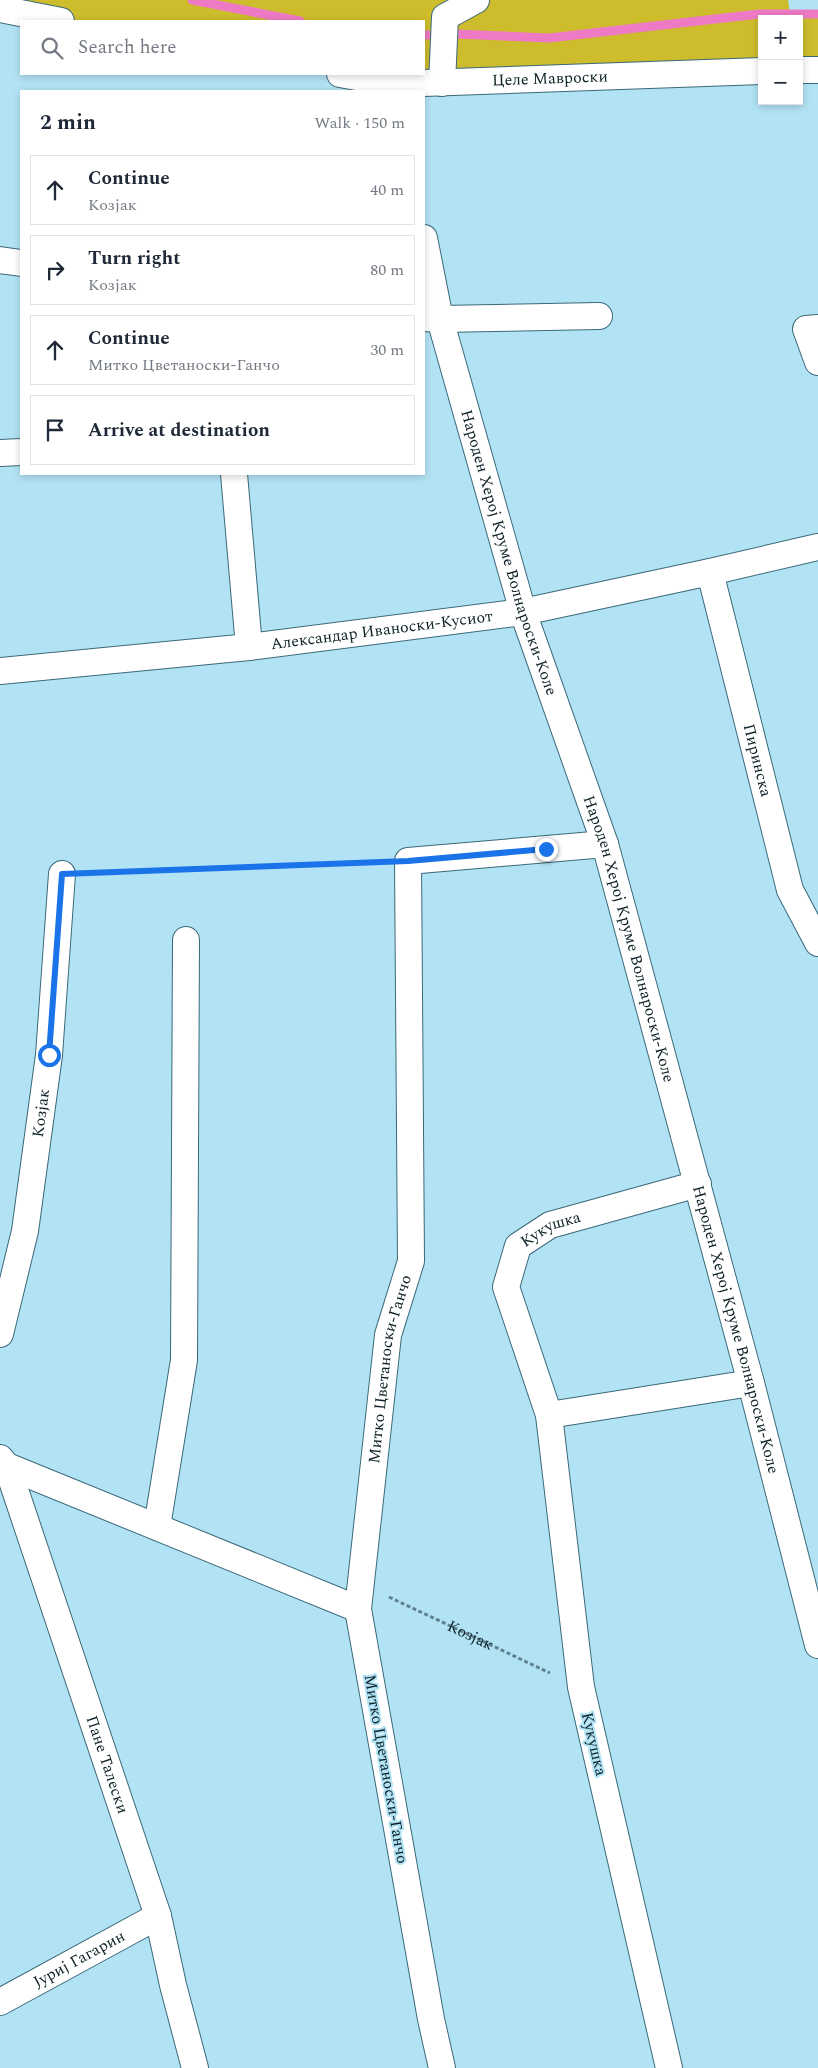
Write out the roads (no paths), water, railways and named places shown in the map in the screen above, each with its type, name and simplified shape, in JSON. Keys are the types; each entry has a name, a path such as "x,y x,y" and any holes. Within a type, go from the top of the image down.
{"street":[{"path":"442,83 445,17 476,0"},
{"path":"0,9 56,20"},
{"path":"803,70 818,70"},
{"name":"Целе Мавроски","path":"344,75 396,88 442,83 758,71"},
{"name":"Народен Херој Круме Волнароски-Коле","path":"425,248 432,318 523,612 604,844 698,1184 818,1645"},
{"path":"0,260 20,263"},
{"path":"432,318 599,316"},
{"path":"818,328 806,329 818,362"},
{"path":"0,453 20,452"},
{"path":"234,475 249,647"},
{"name":"Александар Иваноски-Кусиот","path":"0,671 249,647 523,612 818,547"},
{"name":"Пиринска","path":"710,572 790,890 818,943"},
{"name":"Митко Цветаноски-Ганчо","path":"442,2068 431,2019 359,1596 388,1335 411,1261 408,861 604,844"},
{"name":"Козјак","path":"0,1334 25,1231 46,1075 62,874"},
{"path":"157,1527 184,1360 186,940"},
{"name":"Кукушка","path":"669,2068 580,1687 549,1415 506,1287 518,1246 550,1224 698,1184"},
{"path":"549,1415 751,1383"},
{"path":"3,1462 157,1527 359,1596"},
{"name":"Пане Талески","path":"3,1462 158,1916 173,1985 195,2068"},
{"name":"Јуриј Гагарин","path":"0,2002 158,1916"}],"waterway":[{"path":"192,0 295,20"},
{"path":"455,34 549,38 759,14 818,14"}]}
